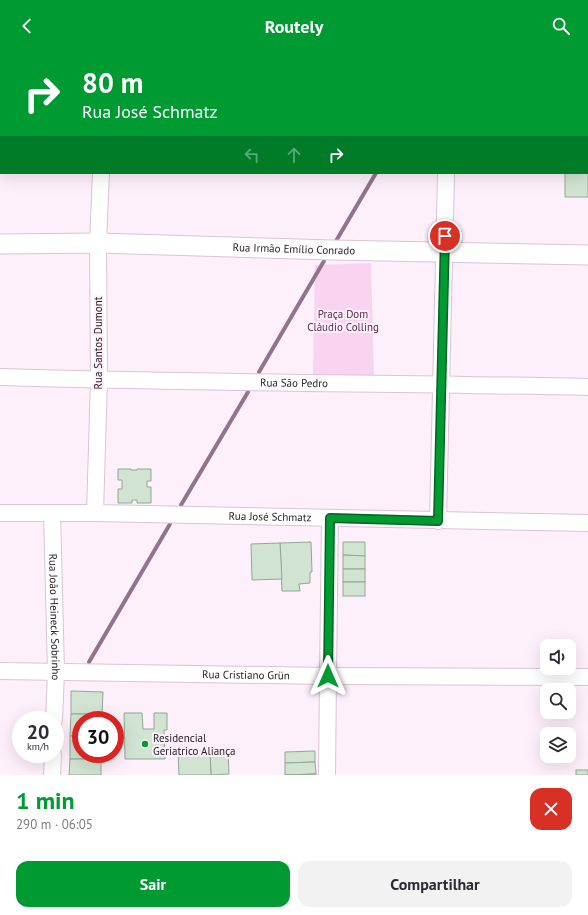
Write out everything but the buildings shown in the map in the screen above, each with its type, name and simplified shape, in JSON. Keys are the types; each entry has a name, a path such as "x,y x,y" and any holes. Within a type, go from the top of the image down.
{"street":[{"name":"Rua Santos Dumont","path":"95,513 99,380 98,243 101,174"},
{"path":"438,521 446,174"},
{"name":"Rua Irmão Emílio Conrado","path":"0,244 98,243 588,255"},
{"name":"Rua São Pedro","path":"0,378 588,387"},
{"name":"Rua José Schmatz","path":"0,513 95,513 588,523"},
{"name":"Rua João Heineck Sobrinho","path":"52,513 56,672 54,711"},
{"path":"327,775 330,518"},
{"name":"Rua Cristiano Grün","path":"0,671 328,676 588,677"},
{"path":"52,763 52,775"}],"green space":[{"name":"Praça Dom Cláudio Colling","path":"371,263 374,377 313,377 315,265"}],"waterway":[{"path":"336,241 375,174"},
{"path":"259,372 324,261"},
{"path":"181,505 248,392"},
{"path":"89,662 170,524"}],"place":[{"name":"Residencial Geriatrico Aliança","path":"145,744"}],"route":[{"path":"328,676 330,518 438,521 445,236"}]}
